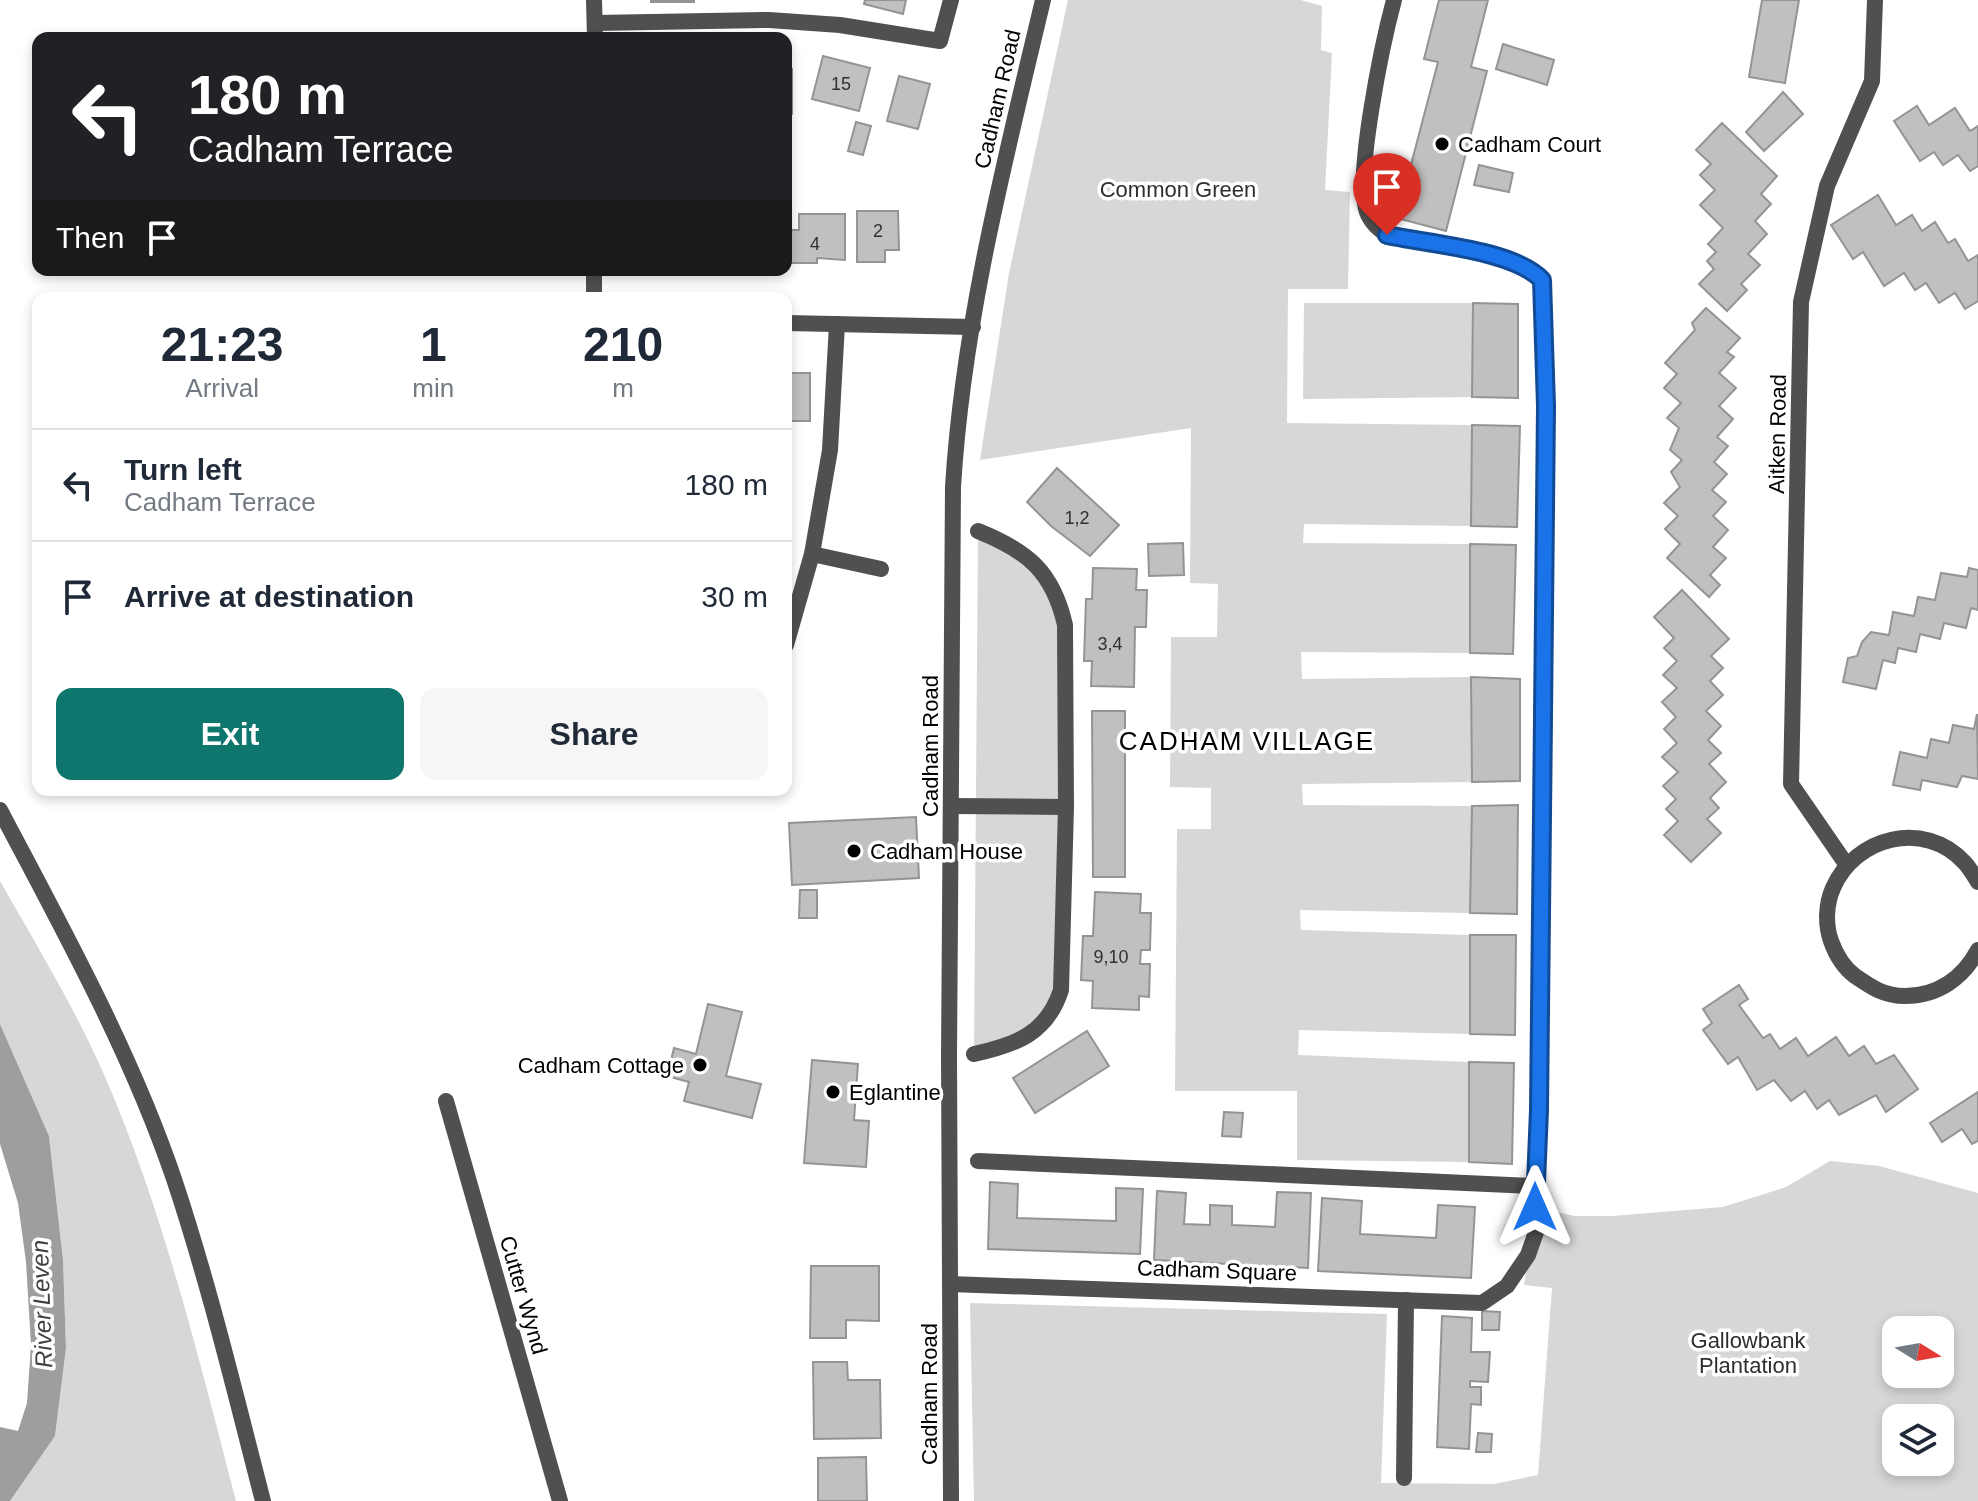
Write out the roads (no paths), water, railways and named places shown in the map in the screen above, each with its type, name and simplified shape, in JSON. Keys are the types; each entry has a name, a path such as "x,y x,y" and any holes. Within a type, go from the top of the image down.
{"street":[{"path":"594,0 595,30 769,20 840,25 940,41 951,0"},
{"name":"Cadham Road","path":"951,1501 953,487 956,440 973,327 999,182 1043,0"},
{"name":"Aitken Road","path":"1846,864 1791,784 1801,302 1827,186 1872,81 1875,0"},
{"path":"978,1161 1534,1186 1539,1110 1544,704 1546,390 1542,280 1532,269 1512,259 1387,235 1374,225 1366,211 1364,178 1390,1"},
{"path":"792,323 973,327"},
{"path":"792,624 812,554 830,450 837,324"},
{"path":"974,1054 1009,1046 1023,1038 1047,1019 1057,1004 1061,990 1066,807 1065,625 1059,599 1049,579 1032,562 1010,544 978,531"},
{"path":"812,554 881,569"},
{"path":"951,806 1066,807"},
{"path":"0,810 115,1034 173,1178 221,1338 263,1501"},
{"path":"1978,882 1964,861 1943,846 1921,838 1899,837 1882,841 1863,850 1846,864 1829,898 1827,918 1829,936 1846,969 1876,991 1896,996 1917,996 1941,988 1959,976 1978,950"},
{"name":"Cutter Wynd","path":"446,1101 560,1501"},
{"name":"Cadham Square","path":"950,1284 1482,1303 1507,1286 1528,1255 1536,1232 1534,1186"},
{"path":"1404,1478 1406,1300"}],"water":[{"name":"River Leven","path":"0,1024 49,1136 63,1260 66,1348 55,1436 10,1501 0,1501 0,1427 18,1431 27,1403 31,1345 26,1262 18,1203 0,1144"}],"place":[{"name":"Cadham Court","path":"1442,144"},
{"name":"Cadham House","path":"854,851"},
{"name":"Cadham Cottage","path":"700,1065"},
{"name":"Eglantine","path":"833,1092"}],"district":[{"name":"CADHAM VILLAGE","path":"1247,741"}],"park label":[{"name":"Common Green","path":"1178,189"},
{"name":"Gallowbank Plantation","path":"1748,1352"}]}
